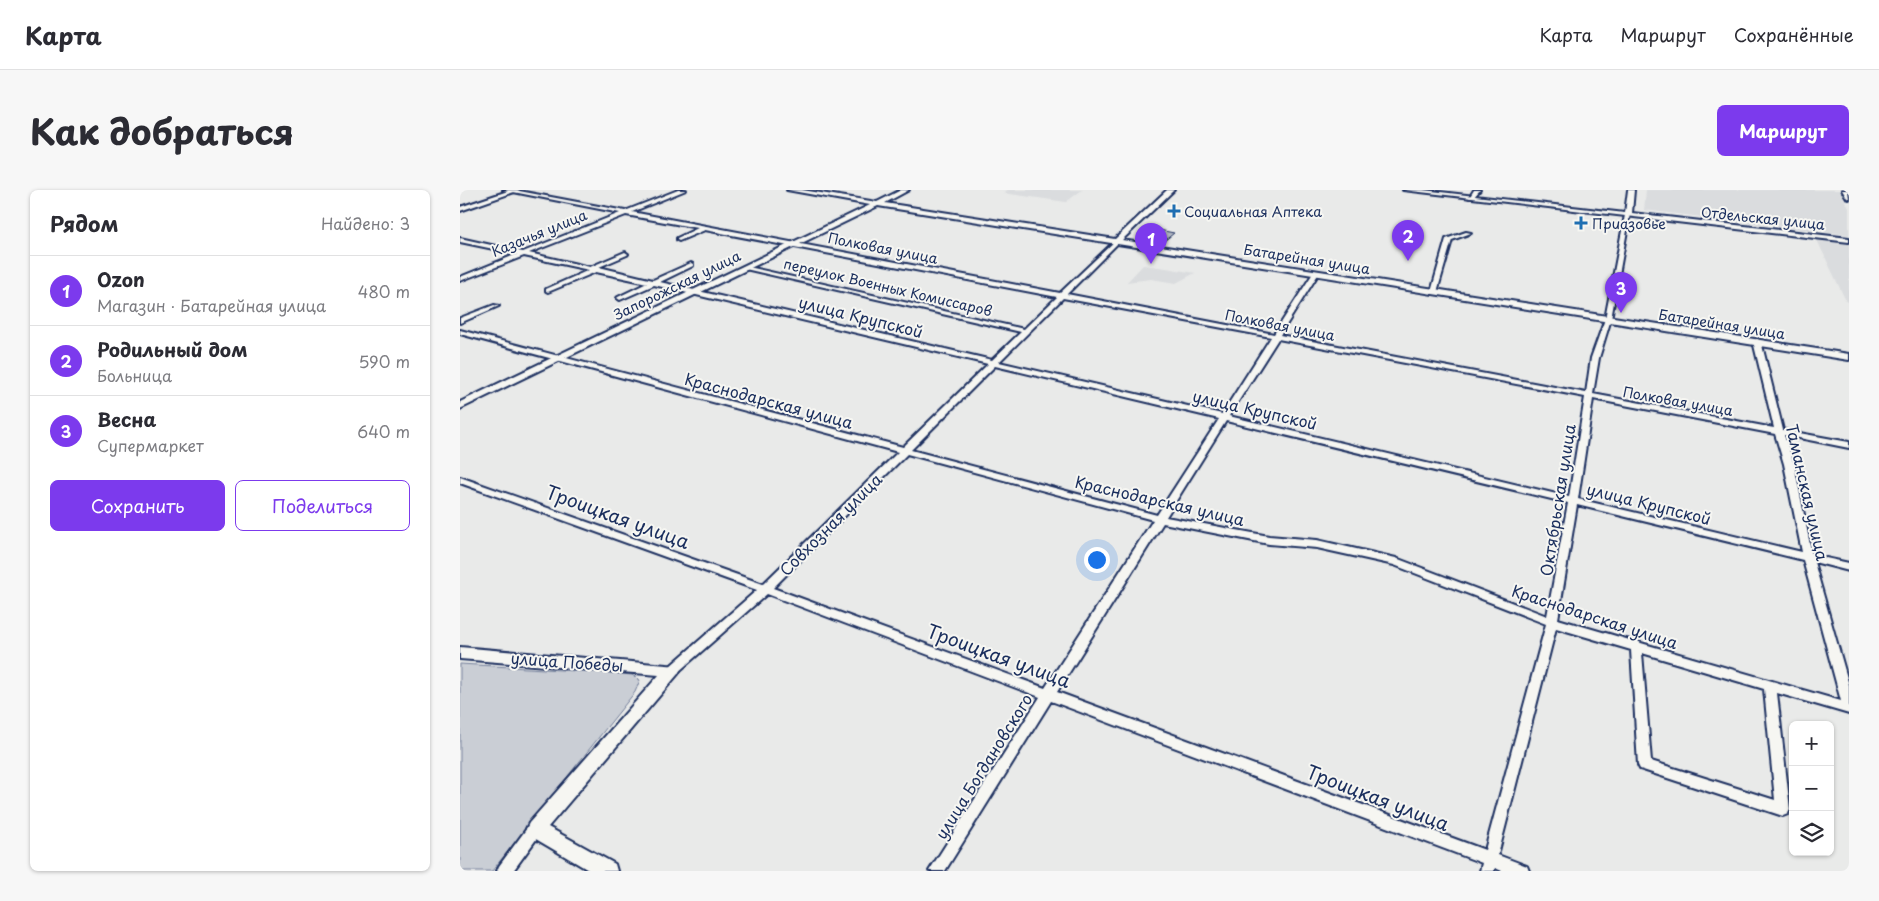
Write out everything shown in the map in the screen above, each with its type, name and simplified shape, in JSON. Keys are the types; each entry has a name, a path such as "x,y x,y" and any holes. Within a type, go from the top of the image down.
{"street":[{"name":"Полковая улица","path":"512,190 1589,397 1849,445"},
{"path":"460,209 512,190"},
{"name":"Казачья улица","path":"460,279 683,190"},
{"name":"Батарейная улица","path":"790,190 1849,357"},
{"name":"Запорожская улица","path":"460,406 906,190"},
{"name":"Совхозная улица","path":"504,871 535,829 673,670 765,589 1116,241 1171,190"},
{"name":"Отдельская улица","path":"1406,190 1849,240"},
{"path":"1471,198 1478,190"},
{"name":"Октябрьская улица","path":"1488,865 1552,622 1595,358 1608,319 1628,215 1630,190"},
{"path":"1846,190 1849,197"},
{"path":"679,239 707,227"},
{"path":"1434,292 1449,239 1468,232"},
{"name":"улица Крупской","path":"460,240 697,292 1849,567"},
{"path":"548,290 625,254"},
{"path":"620,298 691,264"},
{"name":"переулок Военных Комиссаров","path":"744,268 1025,331"},
{"name":"улица Богдановского","path":"936,871 1277,337 1316,272"},
{"path":"460,322 496,306"},
{"name":"Краснодарская улица","path":"460,332 1160,519 1269,540 1317,544 1396,562 1552,622 1849,708"},
{"name":"Таманская улица","path":"1757,341 1778,432 1789,464 1808,558 1849,708"},
{"name":"Троицкая улица","path":"460,480 765,589 1048,694 1488,865 1522,871"},
{"path":"1636,645 1645,766 1783,808 1770,686"},
{"name":"улица Победы","path":"460,653 673,670"},
{"path":"535,829 608,871"}],"shaded area":[{"path":"1008,190 1082,190 1066,202 1003,193"},
{"path":"1646,190 1839,190 1849,208 1849,235 1644,210"},
{"path":"1817,240 1849,244 1849,302 1846,301"},
{"path":"1143,265 1195,273 1176,283 1151,279 1127,282"},
{"path":"460,664 610,673 632,675 640,680 635,692 492,871 460,871"}],"building":[{"path":"1149,228 1174,233 1163,242 1138,237"}],"place":[{"name":"Социальная Аптека","path":"1174,211"},
{"name":"Приазовье","path":"1581,223"},
{"name":"Родильный дом","path":"1408,261"},
{"name":"Ozon","path":"1151,264"},
{"name":"Весна","path":"1621,313"}]}
